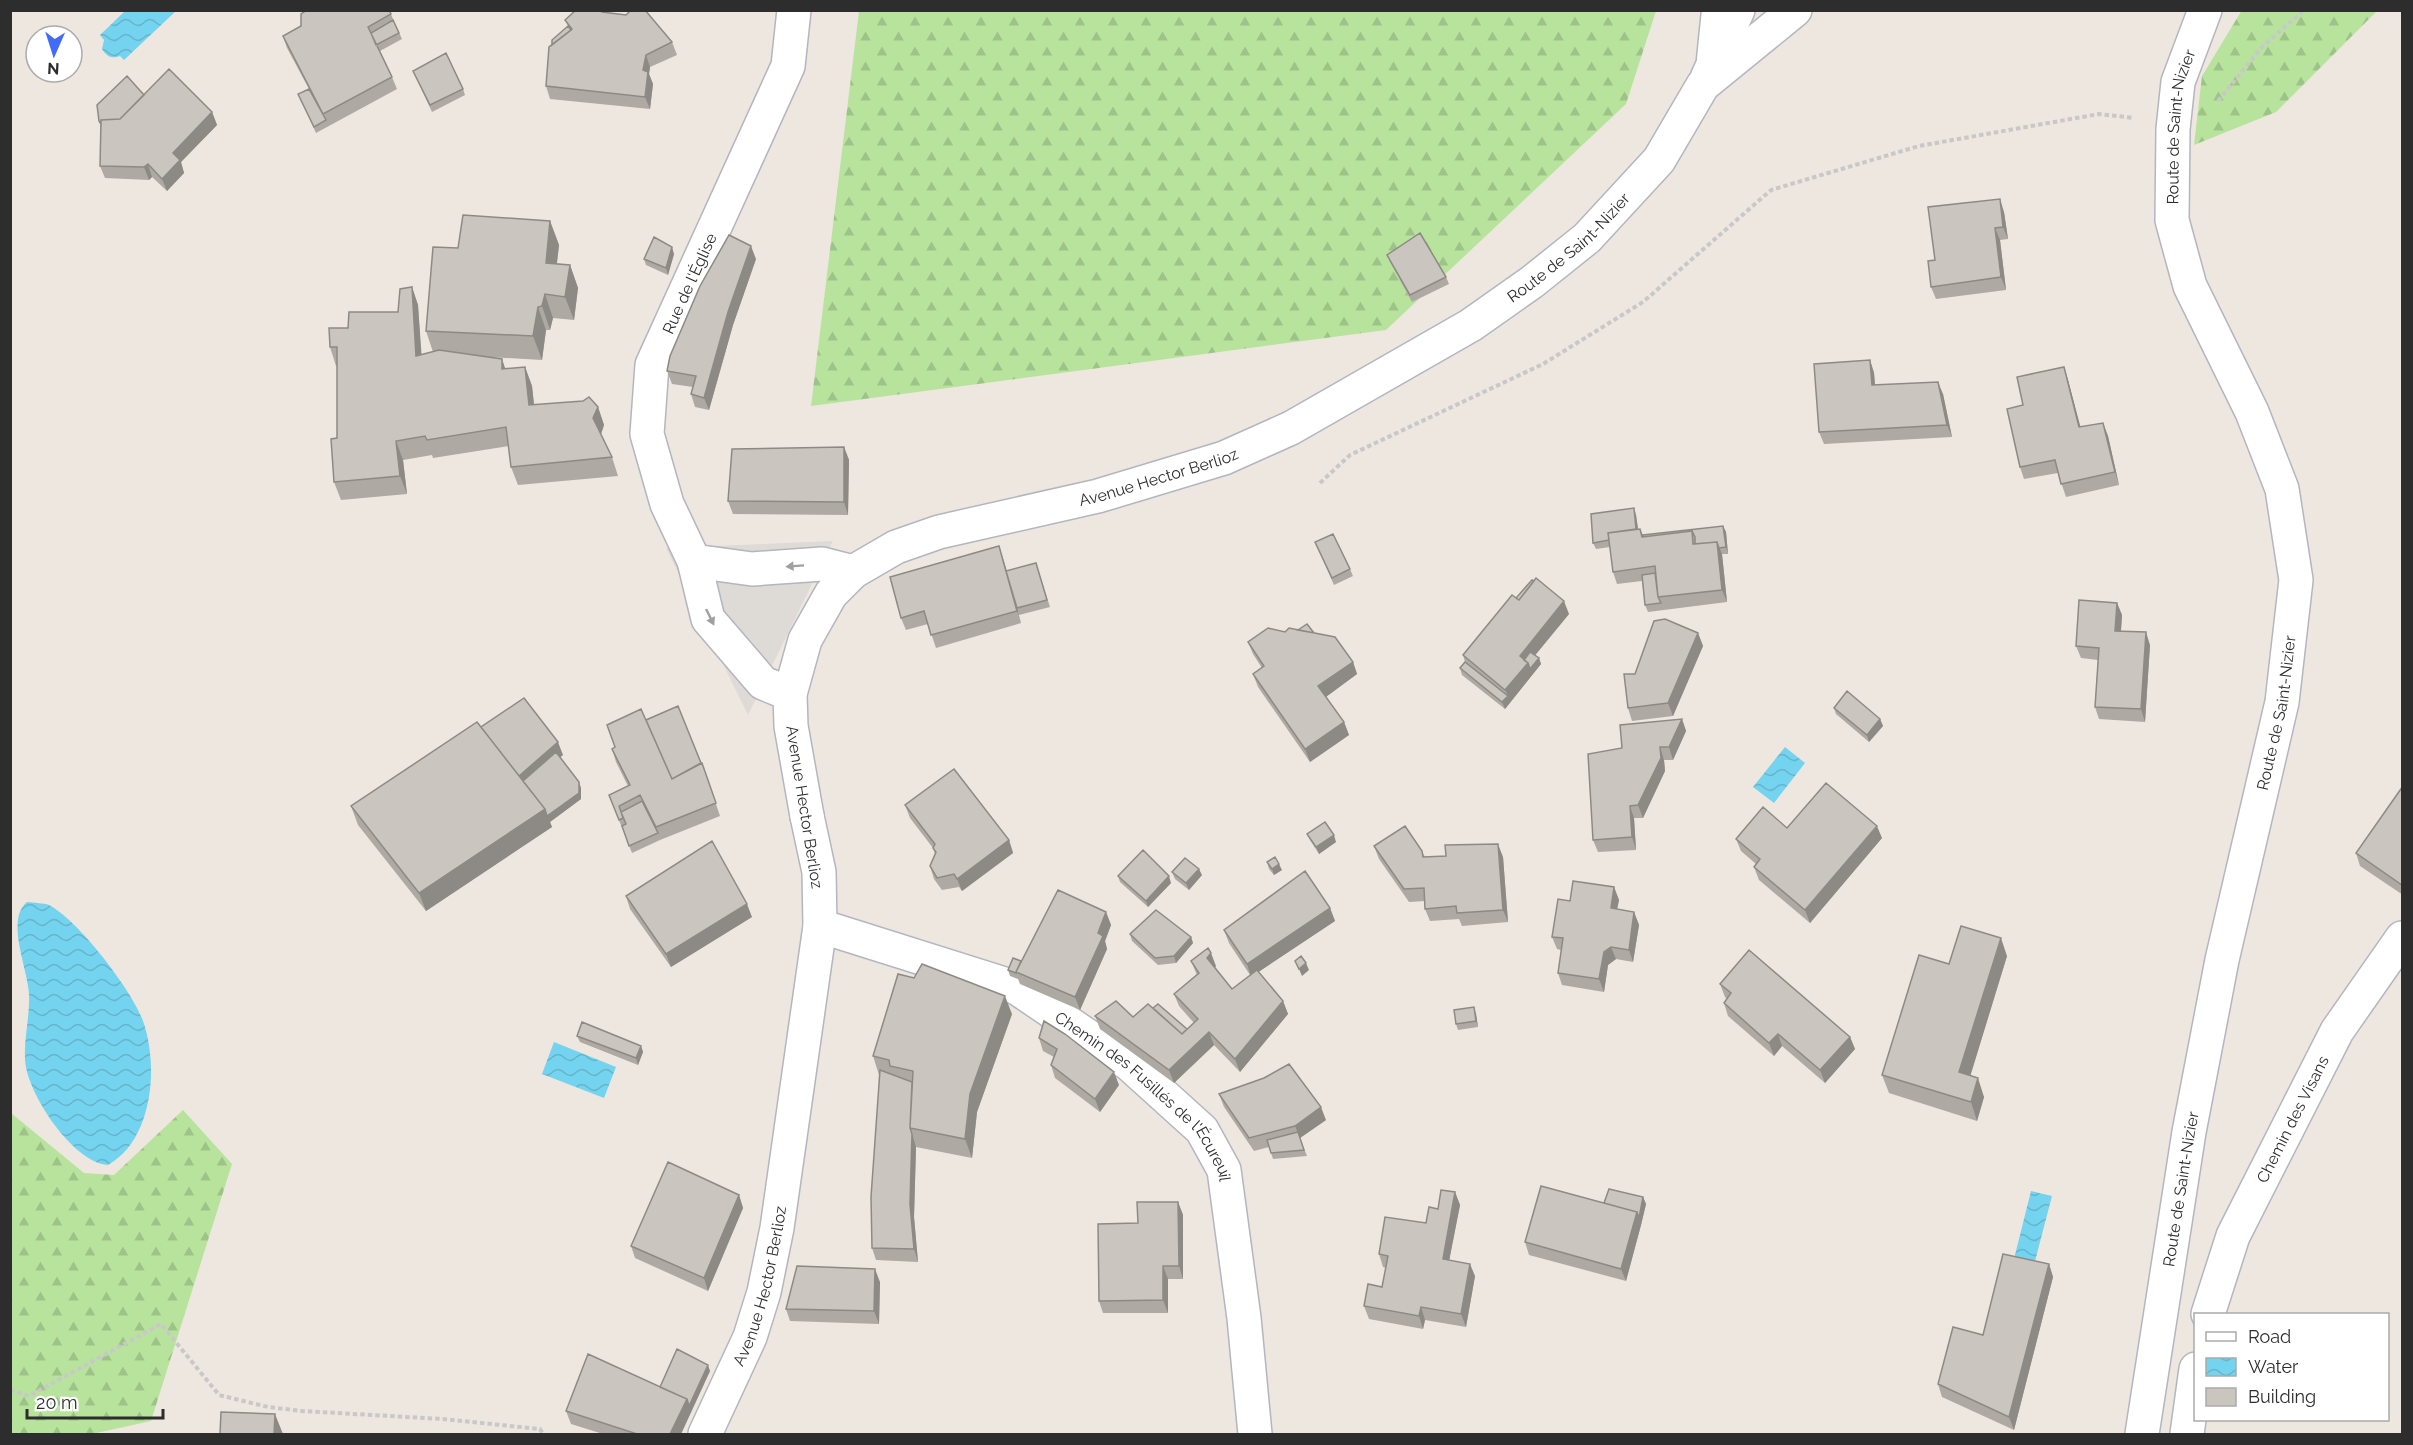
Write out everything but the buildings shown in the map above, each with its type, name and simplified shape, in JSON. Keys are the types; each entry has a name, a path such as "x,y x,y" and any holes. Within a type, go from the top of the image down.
{"main road":[{"name":"Rue de l'Église","path":"790,694 763,683 708,619 694,561 667,504 646,434 652,365 788,66 794,10"},
{"path":"1703,85 1738,10"},
{"name":"Route de Saint-Nizier","path":"1291,428 1472,325 1532,282 1587,238 1659,160 1703,85 1794,10"},
{"name":"Route de Saint-Nizier","path":"2142,1434 2193,1109 2222,960 2282,702 2296,580 2282,489 2252,412 2195,297 2179,251 2172,220 2173,129 2178,82 2205,10"},
{"name":"Avenue Hector Berlioz","path":"705,1434 750,1337 764,1292 779,1217 820,926 819,872 791,726 790,694 805,640 831,594 853,572 896,547 939,532 1098,496 1224,458 1291,428"},
{"path":"694,561 752,569 822,564 853,572"},
{"name":"Chemin des Fusillés de l'Écureuil","path":"820,926 1017,988 1129,1064 1202,1130 1224,1170 1244,1318 1255,1434"},
{"name":"Chemin des Visans","path":"2208,1313 2233,1236 2337,1031 2403,938"},
{"path":"2187,1434 2194,1383"}],"lane":[{"path":"1703,85 1711,10"}],"path":[{"path":"2215,112 2218,100 2261,48 2304,10"},
{"path":"1320,483 1350,455 1543,364 1644,302 1771,190 1919,146 2099,114 2131,117 2173,129"},
{"path":"10,1390 29,1396 161,1324 219,1395 268,1407 442,1419 540,1429 543,1434"}],"green space":[{"path":"2242,10 2377,11 2276,112 2194,145 2202,76"},
{"path":"859,11 1656,11 1626,104 1386,330 811,406"},
{"path":"183,1110 232,1164 151,1421 92,1434 11,1434 11,1113 84,1173 114,1175"}],"shaded area":[{"path":"833,541 748,715 666,548"}],"water":[{"path":"125,11 176,11 124,60 120,56 110,57 106,54 102,49 104,40 100,35"},
{"path":"1785,747 1805,763 1774,803 1753,787"},
{"path":"27,902 49,905 61,913 89,940 128,992 143,1021 151,1059 148,1100 135,1138 123,1153 108,1165 94,1161 66,1139 42,1106 27,1072 25,1050 29,994 19,945 18,920"},
{"path":"554,1042 616,1067 604,1098 542,1074"},
{"path":"2031,1191 2052,1196 2034,1265 2014,1259"}]}
